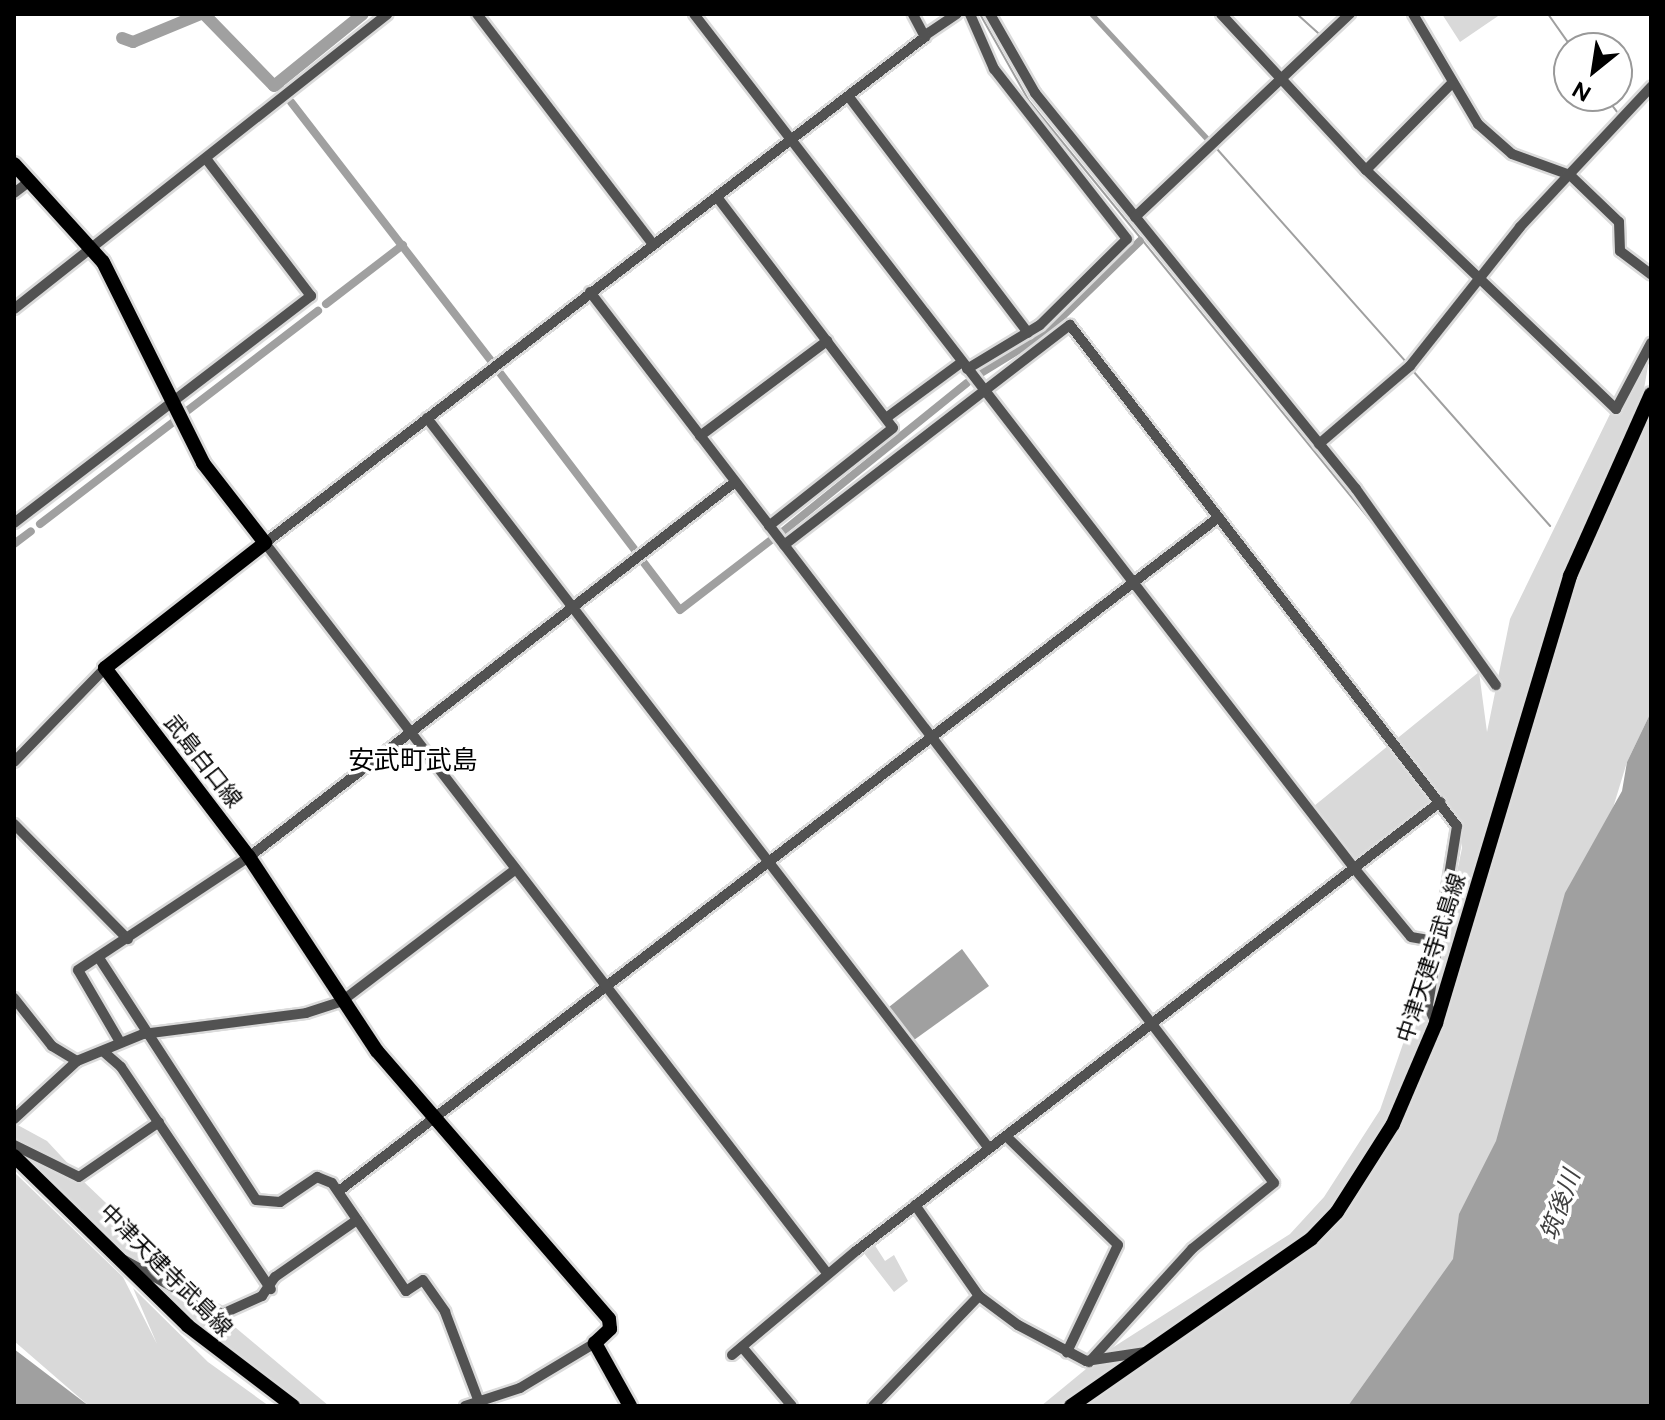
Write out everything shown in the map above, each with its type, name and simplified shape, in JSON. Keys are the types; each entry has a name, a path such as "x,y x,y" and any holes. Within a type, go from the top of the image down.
{"main road":[{"path":"14,164 93,248 203,463 265,543 105,668"},
{"name":"中津天建寺武島線","path":"1071,1406 1289,1256 1337,1212 1393,1124 1436,1023 1570,576 1651,394"},
{"name":"武島白口線","path":"105,668 249,857 342,1001 436,1121 609,1319 610,1329 595,1343"},
{"name":"中津天建寺武島線","path":"14,1156 234,1367 293,1406"},
{"path":"595,1343 630,1406"}],"street":[{"path":"14,309 207,160 388,14"},
{"path":"477,14 653,244"},
{"path":"694,14 1354,868 1411,937 1440,942"},
{"path":"913,14 927,34"},
{"path":"827,1273 265,543 957,14"},
{"path":"886,418 965,366 1028,333 1127,239 994,69 970,14"},
{"path":"990,14 1035,93 1319,444 1496,685"},
{"path":"1221,14 1366,170 1616,409 1651,343"},
{"path":"1135,217 1283,83 1350,14"},
{"path":"1413,14 1450,85 1502,148 1570,175 1619,222 1620,251 1651,274"},
{"path":"1366,170 1450,85"},
{"path":"1319,444 1410,366 1570,175 1651,87"},
{"path":"849,97 1028,333"},
{"path":"14,523 311,296 207,160"},
{"path":"14,193 30,181"},
{"path":"717,197 893,428 769,526"},
{"path":"590,292 1274,1183 1192,1249 1089,1362"},
{"path":"784,545 1070,325 1457,826 1459,846 1428,1006 1436,1023"},
{"path":"700,436 827,341"},
{"path":"427,418 988,1147"},
{"path":"120,1042 78,970 249,857 735,482"},
{"path":"339,1191 436,1121 1135,585 1219,517"},
{"path":"14,762 105,668"},
{"path":"732,1355 827,1273 988,1147 1440,802"},
{"path":"14,824 128,939"},
{"path":"14,1119 77,1061 105,1053 120,1042 151,1032 261,1023 342,1001 516,869"},
{"path":"99,958 151,1032 256,1200 280,1202 324,1176 339,1191 406,1291 423,1280 479,1402"},
{"path":"14,998 52,1046 77,1061"},
{"path":"105,1053 159,1122 271,1289"},
{"path":"14,1145 79,1177 159,1122"},
{"path":"1006,1136 1118,1245 1067,1352"},
{"path":"915,1205 979,1296 1067,1352 1089,1362 1152,1351"},
{"path":"122,1259 216,1314 271,1289 275,1277 357,1220"},
{"path":"873,1406 979,1296"},
{"path":"465,1406 520,1388 595,1343"},
{"path":"742,1347 792,1406"}],"shaded area":[{"path":"1442,14 1501,14 1460,42"},
{"path":"1651,348 1643,395 1566,574 1436,1005 1430,1001 1462,848 1459,822 1442,801 1356,861 1314,806 1479,672 1487,732 1510,619 1611,412"},
{"path":"1651,403 1651,712 1627,762 1475,1261 1378,1406 1082,1406 1340,1218 1370,1175 1409,1106 1452,994 1576,578"},
{"path":"1428,972 1428,1028 1402,1094 1330,1211 1292,1247 1148,1344 1098,1357 1290,1234 1324,1197 1380,1110"},
{"path":"14,1123 47,1141 74,1170 14,1142"},
{"path":"14,1149 83,1181 217,1309 119,1248"},
{"path":"14,1172 123,1277 157,1344 133,1288 208,1362 269,1406 89,1406 14,1341"},
{"path":"874,1244 885,1261 894,1255 908,1281 894,1292 863,1252"},
{"path":"133,1262 223,1317 329,1406 302,1406 277,1392 187,1320"},
{"path":"1122,1354 1138,1354 1061,1406 1041,1406 1086,1369"}],"water":[{"path":"1088,14 1095,14 1212,140 1208,144"},
{"name":"筑後川","path":"1651,712 1651,1406 1348,1406 1453,1259 1459,1214 1496,1141 1565,893 1622,791 1627,762"},
{"path":"962,949 989,986 914,1040 889,1007"},
{"path":"14,1349 89,1406 14,1406"}],"waterway":[{"path":"122,38 133,42 201,14"},
{"path":"204,14 274,86 363,14"},
{"path":"980,14 1029,101 1388,542"},
{"path":"1297,14 1320,35"},
{"path":"1548,14 1561,32"},
{"path":"277,84 284,93"},
{"path":"291,102 492,362"},
{"path":"1217,149 1406,362"},
{"path":"976,376 1043,335 1140,241"},
{"path":"326,304 403,245"},
{"path":"187,411 318,311"},
{"path":"497,369 637,553"},
{"path":"1413,371 1550,526"},
{"path":"781,533 967,383"},
{"path":"40,524 176,420"},
{"path":"14,544 31,531"},
{"path":"641,559 680,610 775,537"}],"district":[{"name":"安武町武島","path":"413,761"}]}
